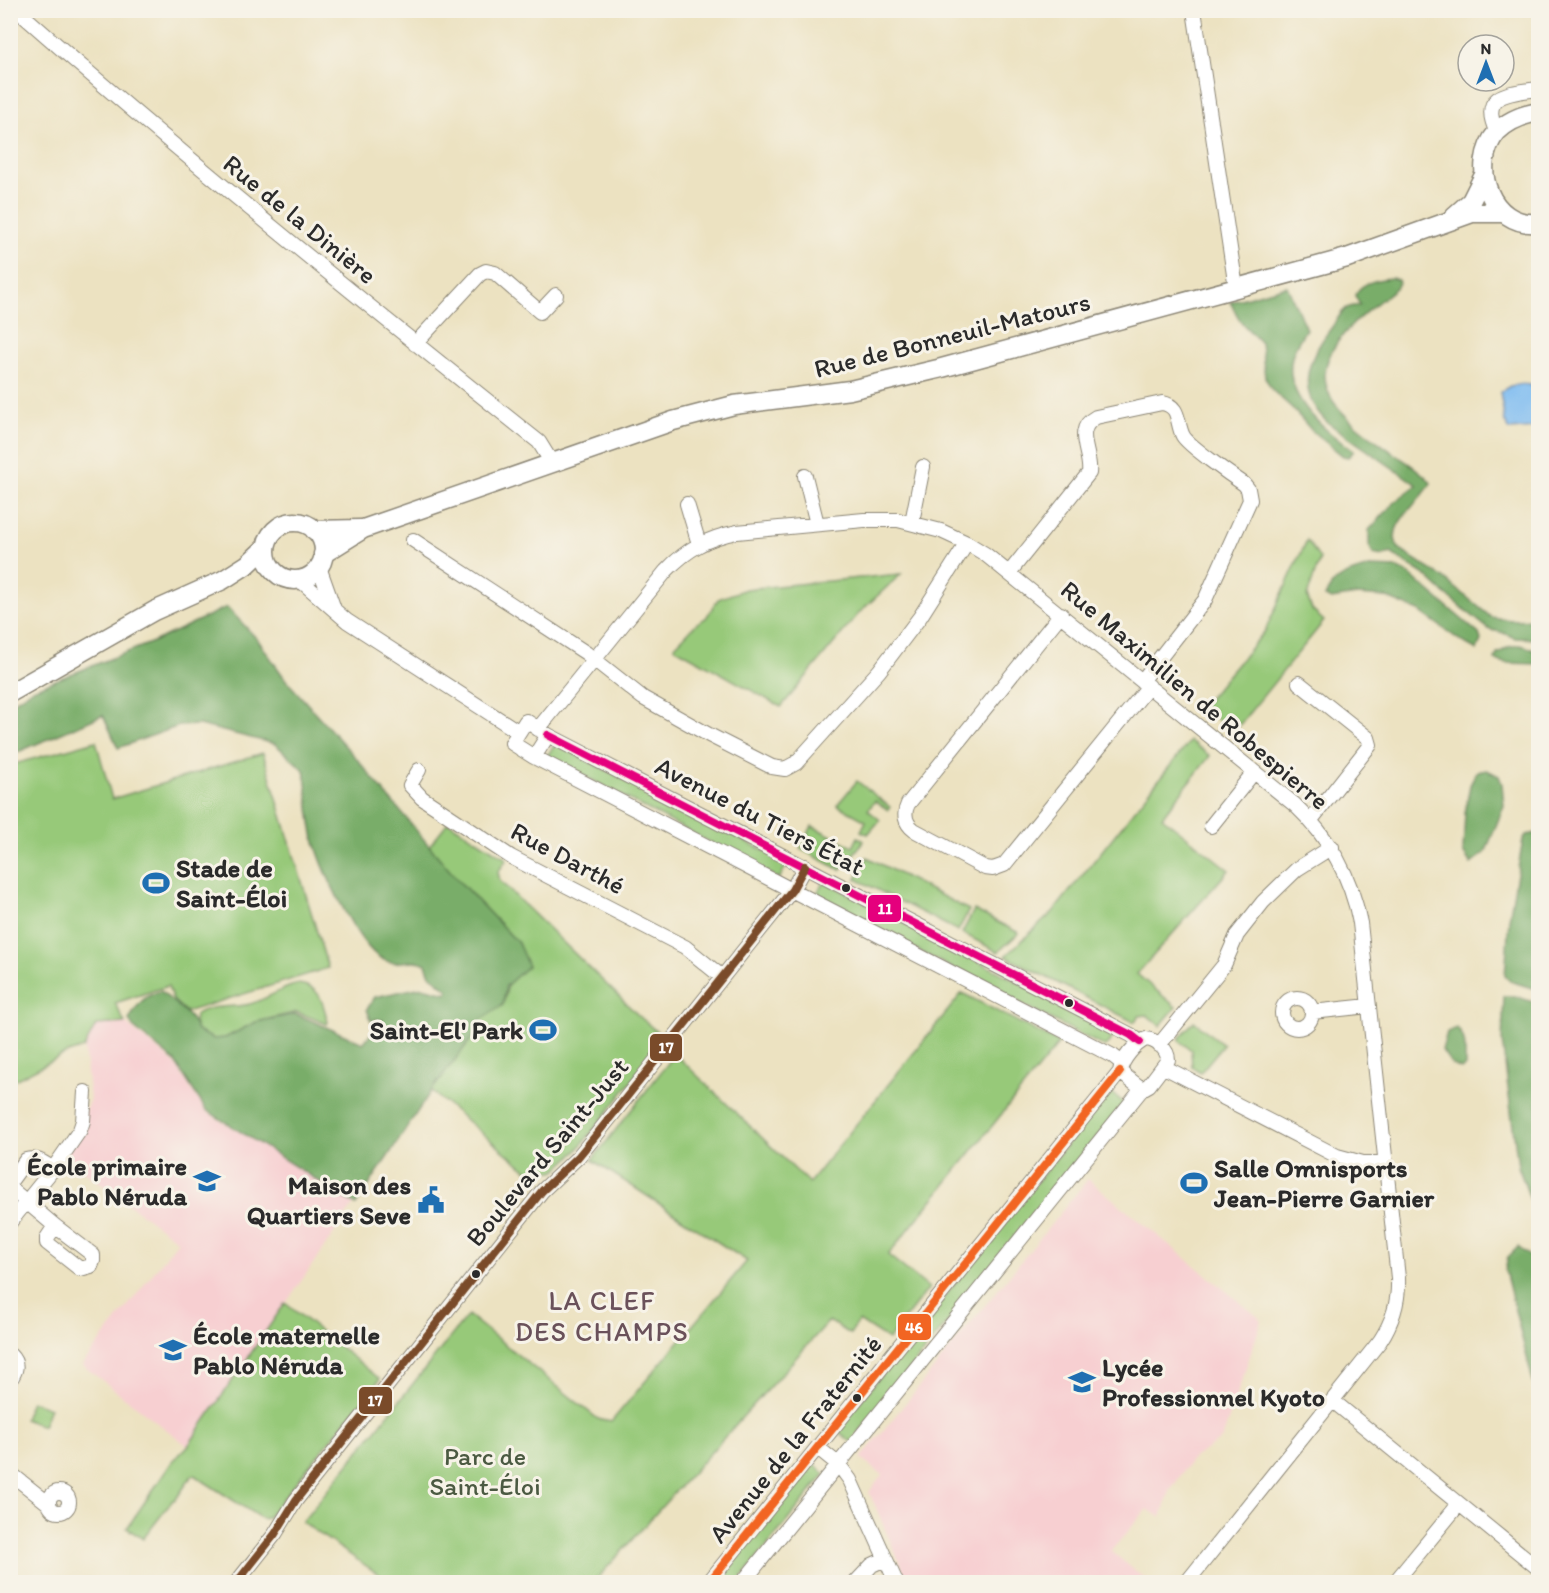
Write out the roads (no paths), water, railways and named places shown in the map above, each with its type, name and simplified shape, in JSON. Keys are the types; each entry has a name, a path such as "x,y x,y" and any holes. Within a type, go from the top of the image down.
{"main road":[{"path":"1497,133 1509,122 1522,115 1539,112"},
{"name":"Rue de Bonneuil-Matours","path":"1451,219 1471,201 1483,177 1487,154 1497,133"},
{"path":"1483,177 1488,190 1504,213 1536,227"},
{"name":"Rue de Bonneuil-Matours","path":"321,560 363,529 706,411 873,386 1366,252 1472,213 1504,213"},
{"path":"10,693 154,611 223,580 248,564 266,548 273,532 284,524 302,524 314,530 321,540 321,560 310,575 300,580 284,578 273,571 267,559 266,548"},
{"name":"Rue de Bonneuil-Matours","path":"314,530 363,529"},
{"path":"223,580 273,571"}],"street":[{"name":"Rue de la Dinière","path":"17,10 134,113 293,246 539,442 552,463"},
{"path":"1194,10 1236,288"},
{"path":"1497,133 1493,126 1491,107 1495,98 1505,93 1539,88"},
{"path":"415,344 480,274 495,273 540,312 556,295"},
{"path":"1009,573 1089,473 1090,466 1084,433 1089,421 1096,417 1154,404 1168,404 1178,414 1185,438 1248,489 1250,500 1205,600 1146,683 1004,865 993,869 986,868 914,830 906,820 905,814 908,804 1061,614"},
{"path":"912,522 923,467"},
{"path":"806,476 817,524"},
{"path":"687,504 699,544"},
{"name":"Rue Maximilien de Robespierre","path":"534,757 543,732 594,660 666,571 699,544 718,536 737,532 879,519 912,522 941,531 985,554 1146,683 1311,820 1332,847 1348,878 1357,907 1398,1278 1397,1303 1389,1327 1380,1341 1187,1582"},
{"path":"413,540 594,660 639,695 677,718 772,767 785,770 796,762 879,671 920,617 967,543"},
{"path":"321,560 335,611"},
{"path":"300,580 347,621 519,732 526,721 543,732"},
{"path":"1299,683 1368,738 1370,745 1311,820"},
{"name":"Avenue du Tiers État","path":"519,732 512,743 534,757 1113,1056 1121,1068 1142,1089"},
{"name":"Avenue du Tiers État","path":"543,732 1131,1035 1140,1042 1146,1038 1159,1046"},
{"name":"Rue Darthé","path":"419,771 410,785 422,798 511,857 685,947 722,977"},
{"path":"1211,826 1254,772"},
{"path":"1332,847 1297,869 1263,902 1237,934 1224,965 1159,1046 1166,1050 1168,1057 1164,1067 1337,1156 1363,1163 1386,1163"},
{"name":"Boulevard Saint-Just","path":"237,1582 274,1534 296,1500 542,1191 578,1157 792,890 805,866"},
{"path":"1312,1012 1369,1006"},
{"name":"Avenue de la Fraternité","path":"709,1582 1140,1042"},
{"name":"Avenue de la Fraternité","path":"744,1582 1142,1089 1149,1085 1164,1067"},
{"path":"10,1221 80,1131 85,1092"},
{"path":"10,1182 29,1159 36,1159 53,1168"},
{"path":"10,1188 55,1226"},
{"path":"10,1355 16,1362 16,1368 10,1380"},
{"path":"1333,1401 1539,1568"},
{"path":"818,1448 839,1465 853,1485 896,1582"},
{"path":"10,1473 49,1504"},
{"path":"1395,1582 1459,1503"},
{"path":"856,1582 872,1565 885,1558"}],"water":[{"path":"1531,385 1533,390 1537,406 1537,423 1535,428 1510,430 1505,422 1500,392 1510,386"}],"place":[{"name":"Stade de Saint-Éloi","path":"156,883"},
{"name":"Saint-El' Park","path":"543,1030"},
{"name":"École primaire Pablo Néruda","path":"207,1181"},
{"name":"Salle Omnisports Jean-Pierre Garnier","path":"1194,1183"},
{"name":"Maison des Quartiers Seve","path":"431,1200"},
{"name":"École maternelle Pablo Néruda","path":"173,1350"},
{"name":"Lycée Professionnel Kyoto","path":"1082,1382"}],"district":[{"name":"LA CLEF DES CHAMPS","path":"602,1316"}],"park label":[{"name":"Parc de Saint-Éloi","path":"485,1471"}]}
